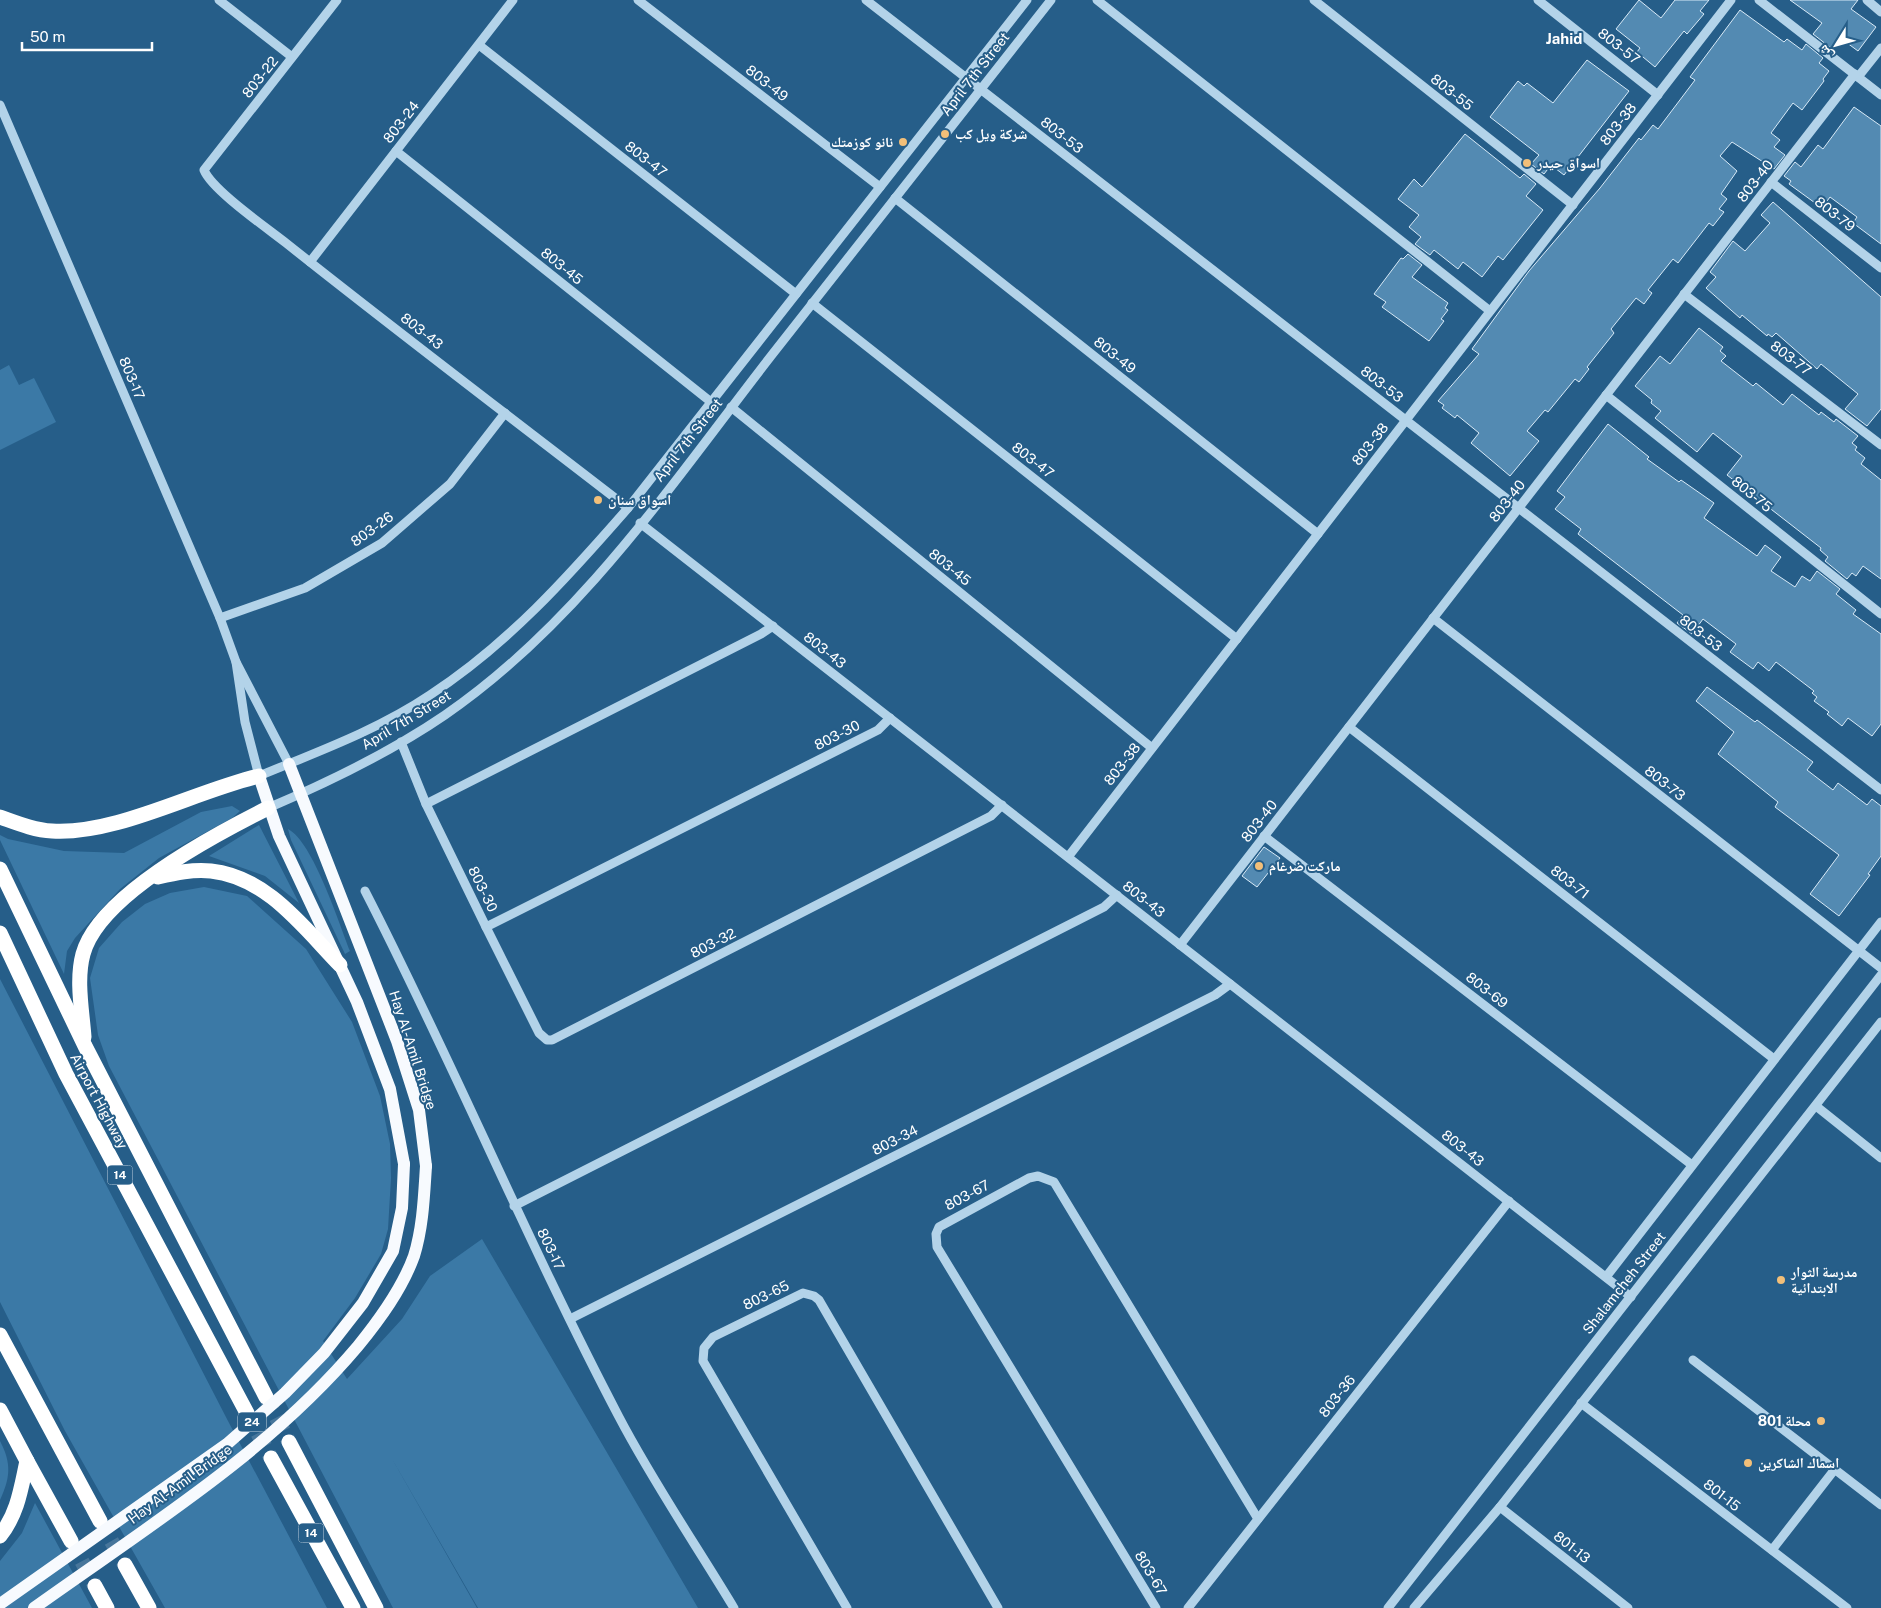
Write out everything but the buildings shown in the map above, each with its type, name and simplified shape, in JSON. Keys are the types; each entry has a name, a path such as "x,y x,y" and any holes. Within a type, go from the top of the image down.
{"highway":[{"path":"0,817 24,826 52,831 83,829 111,824 227,784 259,776"},
{"path":"85,1046 80,974 88,938 97,925 122,900 149,878 238,823 268,808"},
{"path":"0,869 85,1046 266,1397"},
{"path":"149,878 189,871 210,871 239,877 261,888 340,965"},
{"name":"Airport Highway","path":"0,933 66,1074 247,1413"},
{"path":"0,1335 100,1521"},
{"path":"0,1410 71,1541"},
{"path":"289,1442 376,1608"},
{"name":"14","path":"271,1458 353,1608"},
{"path":"0,1536 10,1524 17,1506 27,1461"},
{"path":"125,1565 149,1608"},
{"path":"95,1586 107,1608"}],"main road":[{"name":"Hay Al-Amil Bridge","path":"34,1608 240,1461 296,1412 337,1371 376,1324 396,1292 414,1256 423,1213 426,1166 419,1110 397,1041 288,764"},
{"name":"Hay Al-Amil Bridge","path":"0,1604 227,1444 285,1392 324,1353 363,1303 393,1251 402,1208 404,1164 390,1089 340,965 279,836 268,808 259,776"}],"street":[{"path":"219,0 292,57"},
{"name":"803-22","path":"204,170 337,0"},
{"name":"803-24","path":"310,262 513,0"},
{"name":"803-49","path":"638,0 880,187"},
{"name":"803-53","path":"866,0 1881,790"},
{"name":"April 7th Street","path":"259,776 344,742 429,696 489,653 516,630 568,578 628,508 1027,0"},
{"name":"April 7th Street","path":"268,808 300,794 401,742 452,709 531,644 583,591 640,523 1050,0"},
{"path":"1097,0 1490,311"},
{"name":"803-55","path":"1314,0 1573,205"},
{"name":"803-57","path":"1538,0 1658,94"},
{"name":"803-38","path":"1068,857 1731,0"},
{"path":"1759,0 1881,95"},
{"path":"1867,0 1881,12"},
{"name":"803-47","path":"478,45 796,294"},
{"name":"803-40","path":"1180,945 1771,182 1856,76 1881,48"},
{"name":"803-17","path":"0,105 220,618 236,662 288,764"},
{"name":"803-45","path":"396,151 711,402"},
{"name":"803-43","path":"204,170 206,176 224,194 628,508"},
{"name":"803-79","path":"1771,182 1881,268"},
{"name":"803-49","path":"895,198 1318,534"},
{"name":"803-77","path":"1684,294 1881,445"},
{"name":"803-47","path":"812,303 1237,639"},
{"name":"803-75","path":"1606,395 1881,614"},
{"name":"803-45","path":"731,407 1152,748"},
{"name":"803-26","path":"220,618 305,588 382,543 450,484 504,413"},
{"name":"803-43","path":"640,523 1631,1297"},
{"name":"803-73","path":"1433,618 1881,968"},
{"path":"426,804 761,634 773,626"},
{"name":"803-17","path":"236,662 245,722 259,776"},
{"name":"803-30","path":"401,742 426,804 486,927 878,730 890,718"},
{"name":"803-71","path":"1349,727 1774,1058"},
{"name":"803-32","path":"486,927 539,1033 547,1040 552,1040 991,816 1002,805"},
{"name":"803-69","path":"1264,836 1692,1165"},
{"name":"803-17","path":"365,891 421,1001 514,1206 620,1418 734,1608"},
{"path":"514,1206 1104,907 1117,895"},
{"path":"1606,1277 1881,922"},
{"name":"Shalamcheh Street","path":"1388,1608 1881,975"},
{"name":"803-34","path":"570,1319 1207,999 1230,984"},
{"path":"1416,1608 1500,1507 1881,1022"},
{"path":"1816,1106 1881,1158"},
{"name":"803-67","path":"1156,1608 937,1247 936,1234 939,1228 1029,1178 1046,1178 1054,1182 1258,1519"},
{"name":"803-36","path":"1188,1608 1508,1201"},
{"name":"803-65","path":"847,1608 703,1361 704,1348 713,1337 803,1293 814,1296 818,1300 998,1608"},
{"path":"1693,1360 1881,1505"},
{"name":"801-15","path":"1581,1403 1847,1608"},
{"path":"1772,1550 1835,1469"},
{"name":"801-13","path":"1500,1507 1628,1608"}],"shaded area":[{"path":"9,365 19,385 34,378 56,422 0,450 0,370"},
{"path":"232,806 240,811 232,818 159,858 120,889 75,938 67,951 64,974 0,840 0,835 8,839 64,851 124,853 201,812"},
{"path":"259,825 299,903 265,876 209,856"},
{"path":"288,829 307,850 316,866 350,951 345,954 291,840"},
{"path":"204,887 247,896 306,949 352,1022 380,1096 390,1144 391,1178 388,1229 381,1254 355,1298 323,1341 347,1379 402,1319 430,1276 482,1239 698,1608 478,1608 391,1457 477,1608 393,1608 109,1066 98,1035 90,978 99,948 122,922 145,904 170,893"},
{"path":"0,979 228,1421 327,1608 165,1608 65,1431 0,1302"},
{"path":"0,1441 8,1464 8,1478 0,1500"},
{"path":"35,1503 92,1608 0,1608 0,1561 22,1533"}],"tunnel":[{"path":"266,1397 289,1442"},
{"path":"247,1413 271,1458"},
{"path":"100,1521 125,1565"},
{"path":"71,1541 95,1586"}],"place":[{"name":"شركة ويل كب","path":"945,134"},
{"name":"نانو كوزمتك","path":"903,142"},
{"name":"اسواق حيدر","path":"1527,163"},
{"name":"اسواق سنان","path":"598,500"},
{"name":"ماركت ضرغام","path":"1259,866"},
{"name":"مدرسة الثوار الابتدائية","path":"1781,1280"},
{"name":"محلة 801","path":"1821,1421"},
{"name":"اسماك الشاكرين","path":"1748,1463"}],"district":[{"name":"Jahid","path":"1564,38"}]}
